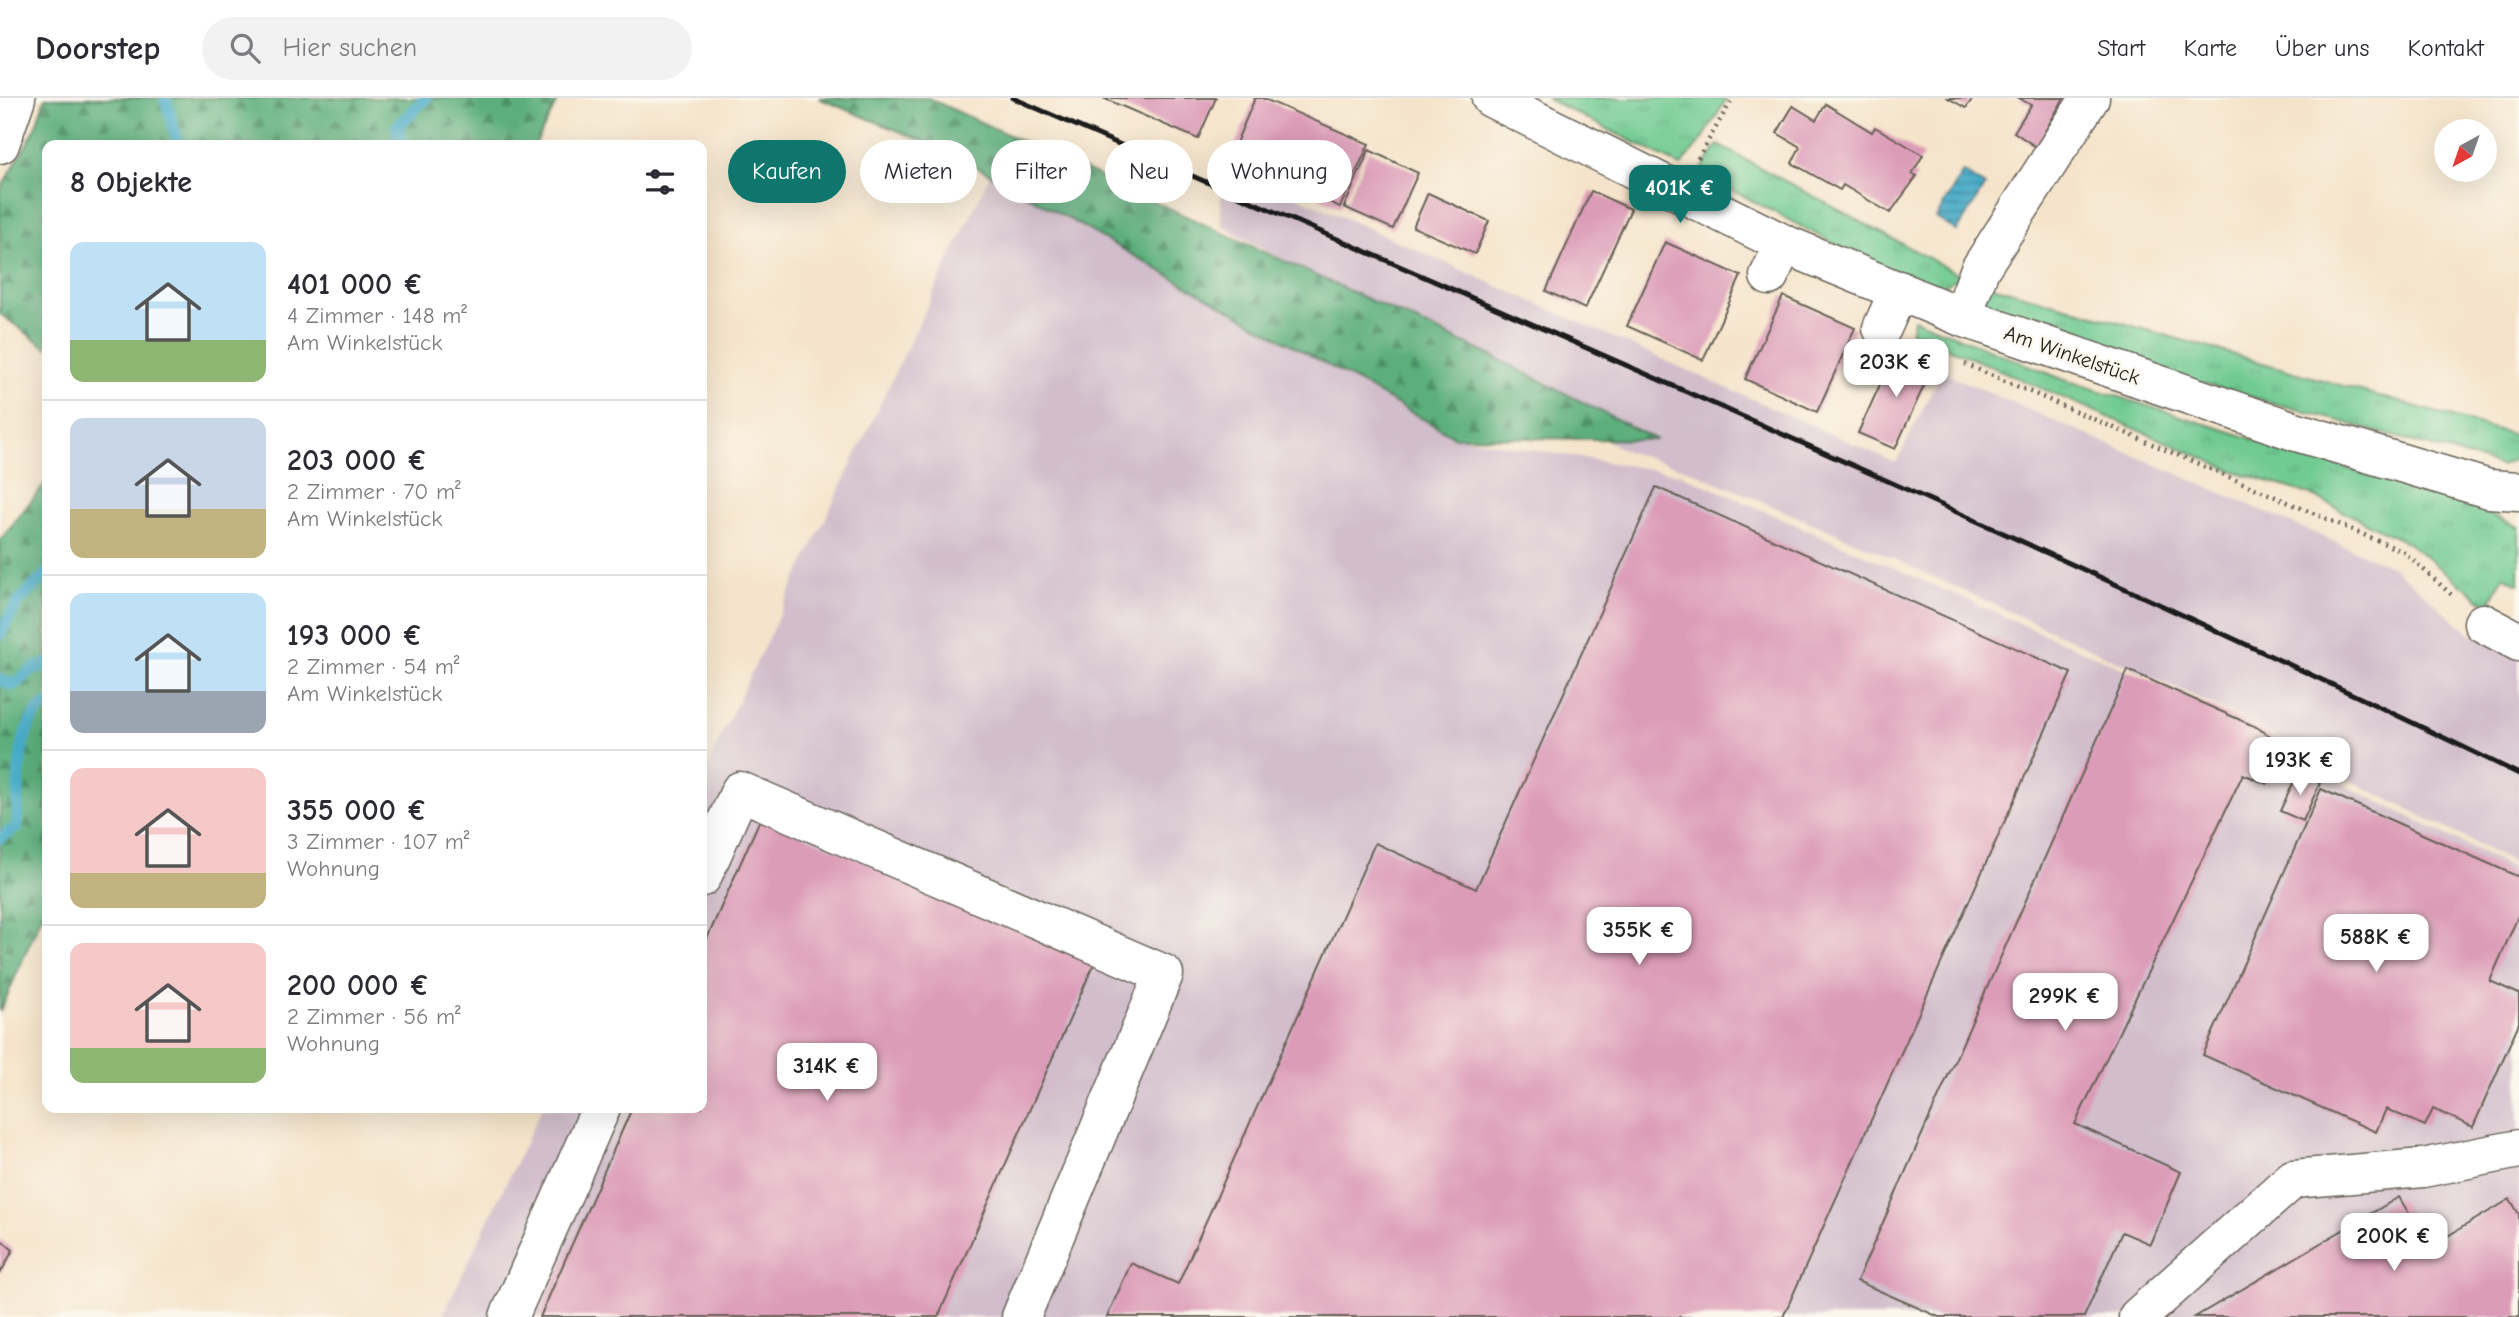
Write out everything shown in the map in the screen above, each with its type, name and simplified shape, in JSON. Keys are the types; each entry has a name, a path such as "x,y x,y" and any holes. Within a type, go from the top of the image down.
{"street":[{"path":"0,144 16,98"},
{"name":"Am Winkelstück","path":"1491,98 1777,260 1899,290 1962,317 2297,432 2489,489 2519,491"},
{"path":"1962,317 1980,268 2090,98"},
{"path":"1882,328 1899,290"},
{"path":"2483,623 2519,642"},
{"path":"707,866 740,790 1164,974 1021,1317"},
{"path":"509,1317 599,1113"},
{"path":"2138,1317 2293,1179 2423,1168 2519,1149"}],"path":[{"path":"1710,139 1734,98"},
{"path":"1958,361 2404,552 2483,623"}],"shaded area":[{"path":"990,175 991,203 1040,203 1455,437 1680,474 2256,727 2328,777 2519,871 2519,1317 442,1317 540,1113 707,1113 707,766"},
{"path":"1221,203 1311,203 1896,463 1941,372 2393,567 2470,634 2519,658 2519,865 2312,761 2252,723 1864,545 1686,469 1626,451 1221,225"}],"green space":[{"path":"45,98 559,98 538,140 42,140 42,344 0,314 0,190 34,131"},
{"path":"818,98 928,98 1020,140 991,140 991,175 977,167 977,140 920,140"},
{"path":"1546,98 1727,98 1704,137 1681,166"},
{"path":"1718,145 1960,275 1933,295 1699,173"},
{"path":"1091,173 1105,179 1105,203 1158,203 1492,356 1657,440 1455,437 1041,203 1091,203"},
{"path":"1989,285 2519,436 2519,456 2501,466 2155,370 1984,305"},
{"path":"1914,319 2062,379 2480,510 2519,527 2519,584 2503,576 2489,606 2408,543 2306,493 2231,470 1911,332"},
{"path":"42,487 42,915 0,1012 0,540"}],"water":[{"path":"1963,172 1985,186 1957,231 1936,218"}],"building":[{"path":"1103,98 1216,98 1198,139"},
{"path":"1255,98 1262,98 1369,144 1352,181 1352,140 1237,140"},
{"path":"1948,98 1973,98 1966,108"},
{"path":"2019,98 2064,98 2036,147 2014,132 2031,105"},
{"path":"1826,104 1872,132 1875,127 1923,155 1912,174 1917,176 1890,213 1843,185 1840,190 1792,163 1800,147 1777,133 1793,106 1816,120"},
{"path":"1369,150 1418,173 1393,229 1344,207 1346,203 1352,203 1352,189"},
{"path":"1591,191 1631,209 1585,309 1546,291"},
{"path":"1428,193 1489,221 1475,254 1413,227"},
{"path":"1665,242 1741,276 1703,360 1627,326"},
{"path":"1783,296 1855,328 1817,412 1745,379"},
{"path":"1896,349 1933,366 1895,449 1858,433"},
{"path":"1656,487 2071,673 1783,1317 1107,1317 1131,1263 1178,1284 1375,843 1476,889"},
{"path":"2128,670 2256,727 2284,745 2267,784 2243,774 2075,1124 2181,1172 2150,1244 2122,1232 2084,1317 1939,1317 1857,1281"},
{"path":"2298,773 2320,783 2303,821 2280,811"},
{"path":"2321,789 2519,877 2519,914 2490,981 2519,994 2519,1023 2473,1127 2433,1109 2425,1126 2386,1109 2376,1132 2203,1055"},
{"path":"761,817 1094,964 938,1317 540,1317 630,1113 707,1113 707,939"},
{"path":"2399,1197 2429,1247 2510,1199 2519,1214 2519,1317 2195,1317"},
{"path":"0,1239 13,1250 0,1274"}],"waterway":[{"path":"165,98 178,140"},
{"path":"401,140 397,127 426,98"},
{"path":"0,634 19,601 42,579"},
{"path":"0,680 14,685 33,669 42,666"},
{"path":"0,838 17,827 23,743 28,727 42,709"}],"railway":[{"path":"1013,98 1581,345 1958,513 2146,598 2519,774"}]}
